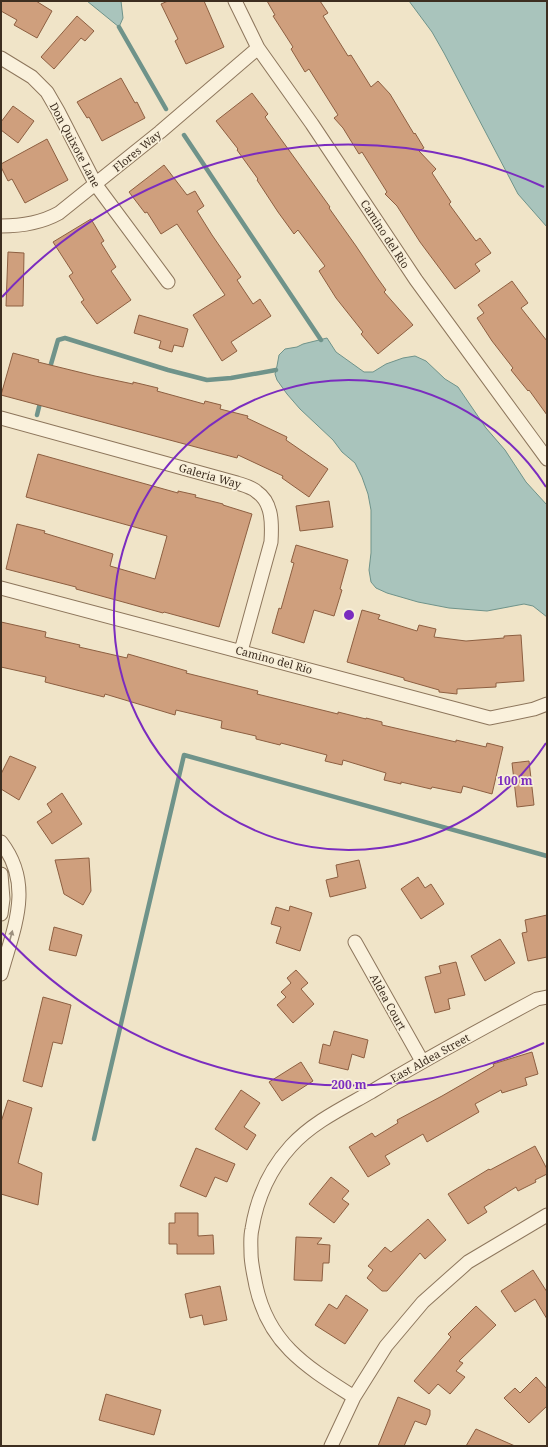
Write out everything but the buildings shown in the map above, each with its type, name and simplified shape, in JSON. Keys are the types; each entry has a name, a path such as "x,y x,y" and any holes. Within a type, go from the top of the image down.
{"street":[{"name":"Camino del Rio","path":"235,1 258,48 312,124 416,280 547,459"},
{"name":"Flores Way","path":"1,226 26,225 48,219 59,213 96,185 160,132 258,48"},
{"name":"Don Quixote Lane","path":"1,58 32,77 47,92 96,185 168,282"},
{"name":"Galeria Way","path":"1,418 237,483 257,491 267,504 272,521 271,542 241,651"},
{"name":"Camino del Rio","path":"1,588 490,718 534,709 547,704"},
{"path":"1,842 12,858 16,869 20,893 16,920 1,974"},
{"path":"1,874 3,890 1,914"},
{"name":"Aldea Court","path":"354,942 422,1061"},
{"name":"East Aldea Street","path":"354,1397 313,1370 288,1350 270,1326 259,1300 251,1264 251,1230 260,1196 273,1169 292,1145 316,1124 422,1061 537,999 547,997"},
{"path":"331,1446 354,1397 386,1346 423,1302 468,1262 547,1215"}],"water":[{"path":"87,1 121,1 123,18 119,27"},
{"path":"409,1 547,1 547,227 518,194 444,53 432,32"},
{"path":"327,338 336,352 364,372 373,372 386,364 403,358 415,356 426,361 445,379 458,387 486,428 505,450 526,482 547,505 547,617 533,606 524,604 487,611 449,608 418,602 387,593 376,588 371,582 369,570 371,553 371,510 368,494 362,477 355,463 342,452 333,440 300,409 287,394 277,380 275,374 279,355 285,349"}],"waterway":[{"path":"119,27 166,109"},
{"path":"184,135 321,340"},
{"path":"49,371 58,340 65,338 168,370 207,380 231,378 276,370"},
{"path":"37,415 41,399"},
{"path":"94,1139 184,755 547,856"}]}
